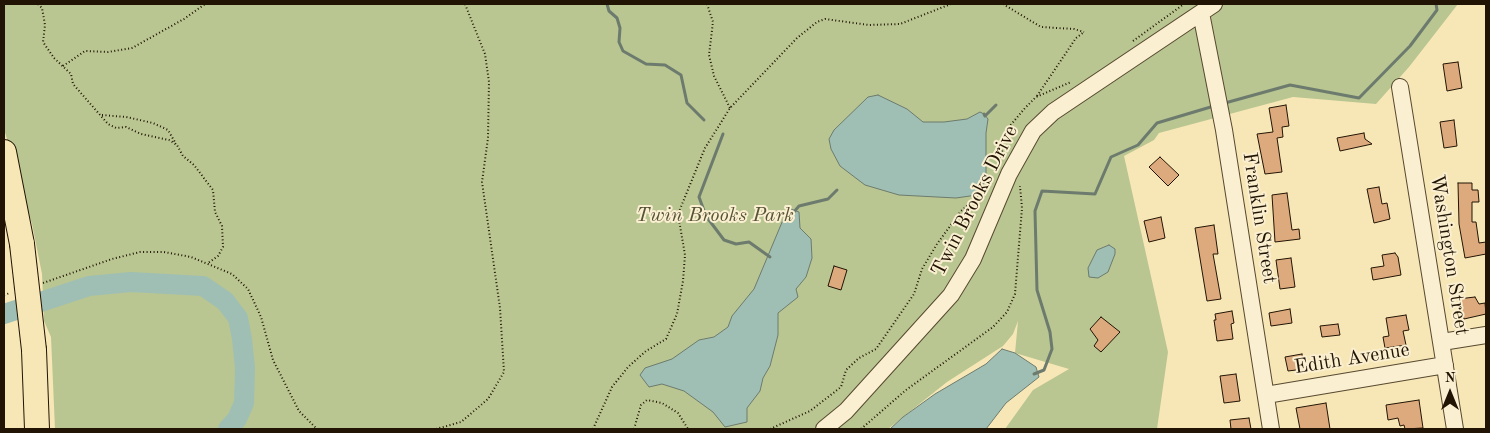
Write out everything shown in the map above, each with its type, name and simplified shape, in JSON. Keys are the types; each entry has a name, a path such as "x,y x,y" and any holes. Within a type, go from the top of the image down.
{"highway":[{"path":"4,152 22,244 34,350 37,429"}],"street":[{"name":"Franklin Street","path":"1208,9 1214,84 1224,130 1271,429"},
{"name":"Twin Brooks Drive","path":"824,429 846,411 951,295 973,259 1009,174 1032,131 1060,107 1208,9"},
{"name":"Washington Street","path":"1400,87 1455,429"},
{"path":"1442,342 1486,335"},
{"name":"Edith Avenue","path":"1266,395 1445,365"}],"path":[{"path":"38,4 42,8 45,25 43,42 62,66 71,74 73,84 108,124 116,128 126,128 141,134 169,140 177,145"},
{"path":"62,66 85,51 108,52 132,48 184,19 205,4"},
{"path":"436,429 461,422 488,399 504,372 500,308 482,182 488,138 489,82 485,54 465,4"},
{"path":"707,4 713,22 709,55 714,76 730,108"},
{"path":"593,429 612,387 634,361 666,339 677,314 684,281 685,255 678,214 705,148 730,108 797,38 817,22 825,19 869,25 900,24 951,4"},
{"path":"997,168 1009,127 1036,97 1076,38 1084,32 1074,29 1040,27 1003,4"},
{"path":"1132,42 1184,4"},
{"path":"1036,97 1079,78"},
{"path":"102,115 126,117 153,123 168,130 183,156 194,165 213,190 215,212 222,226 223,247 218,256 208,263"},
{"path":"860,429 906,390 993,327 1007,312 1015,294 1022,208 1022,191 1017,179"},
{"path":"770,429 810,411 841,387 846,370 859,358 876,350 914,294 922,269 937,244 961,211 986,190 990,183"},
{"path":"37,285 112,259 140,252 173,254 208,263 232,274 248,289 261,317 273,360 299,411 316,429"},
{"path":"4,295 11,293"},
{"path":"634,429 640,405 647,400 662,403 678,413 688,429"}],"green space":[{"name":"Twin Brooks Park","path":"4,4 1458,4 1409,67 1376,104 1293,97 1159,133 1154,140 1124,156 1168,352 1157,429 1005,429 1033,390 1069,369 1015,353 1018,321 1013,334 1003,346 947,382 888,429 55,429 51,337 44,321 42,274 32,224 4,129"}],"water":[{"path":"878,95 907,109 923,122 967,119 980,112 984,114 988,119 986,133 986,178 977,195 956,198 899,195 865,185 840,166 831,149 829,139 834,130 868,97"},
{"path":"788,208 799,212 800,228 811,239 812,258 806,277 796,289 798,297 778,313 778,335 770,366 763,378 760,391 747,408 747,422 725,427 713,412 684,391 662,384 649,387 640,375 645,368 672,359 699,340 714,337 728,327 732,316 754,289"},
{"path":"1109,245 1115,249 1115,254 1108,272 1098,278 1089,277 1088,268 1097,250"},
{"path":"1002,349 1015,353 1036,367 1039,377 1006,403 986,429 890,429 935,394 986,364"}],"building":[{"path":"1458,62 1462,88 1447,91 1443,64"},
{"path":"1286,105 1289,126 1282,127 1283,137 1277,138 1282,172 1265,174 1257,134 1273,132 1269,108"},
{"path":"1454,120 1457,146 1444,148 1440,122"},
{"path":"1364,133 1365,139 1372,144 1340,151 1337,138"},
{"path":"1160,157 1179,175 1168,186 1149,167"},
{"path":"1458,183 1472,183 1472,190 1478,190 1479,202 1472,202 1472,222 1476,222 1479,243 1486,242 1486,254 1465,258 1459,224"},
{"path":"1379,187 1382,204 1387,203 1390,219 1374,223 1367,189"},
{"path":"1287,193 1292,230 1299,229 1300,239 1275,242 1272,195"},
{"path":"1161,217 1165,238 1149,242 1144,221"},
{"path":"1214,225 1218,254 1213,254 1221,299 1207,301 1195,228"},
{"path":"1395,253 1398,257 1401,275 1373,280 1371,268 1384,266 1382,255"},
{"path":"1291,258 1295,287 1280,289 1276,260"},
{"path":"834,266 847,270 841,290 828,286"},
{"path":"1475,297 1479,304 1485,303 1486,314 1464,319 1458,299"},
{"path":"1290,309 1292,323 1271,326 1269,313"},
{"path":"1232,311 1234,323 1231,324 1233,339 1217,341 1215,314"},
{"path":"1406,315 1409,330 1403,331 1406,345 1385,348 1383,337 1389,336 1386,318"},
{"path":"1101,317 1120,332 1101,352 1094,346 1098,340 1090,329"},
{"path":"1338,324 1340,335 1322,337 1320,326"},
{"path":"1302,354 1304,369 1288,371 1285,357"},
{"path":"1236,374 1240,401 1224,403 1220,376"},
{"path":"1419,400 1423,428 1405,429 1404,425 1400,426 1398,418 1388,420 1386,405"},
{"path":"1326,403 1330,429 1300,429 1296,408"},
{"path":"1249,418 1251,429 1231,429 1230,420"}],"waterway":[{"path":"607,4 609,11 617,18 620,28 619,42 623,51 646,64 665,65 681,75 687,103 704,120"},
{"path":"1225,103 1290,85 1359,98 1410,46 1437,10 1436,4"},
{"path":"984,114 985,116 996,105"},
{"path":"1034,374 1044,370 1052,349 1050,332 1037,290 1035,211 1042,191 1095,194 1111,157 1138,145 1157,123 1214,106"},
{"path":"723,134 699,197 706,216 724,240 736,244 749,242 770,257"},
{"path":"793,213 799,206 828,199 837,190"},
{"path":"4,314 89,286 131,282 203,286 225,301 238,318 242,339 245,368 244,403 237,419 228,429"}]}
